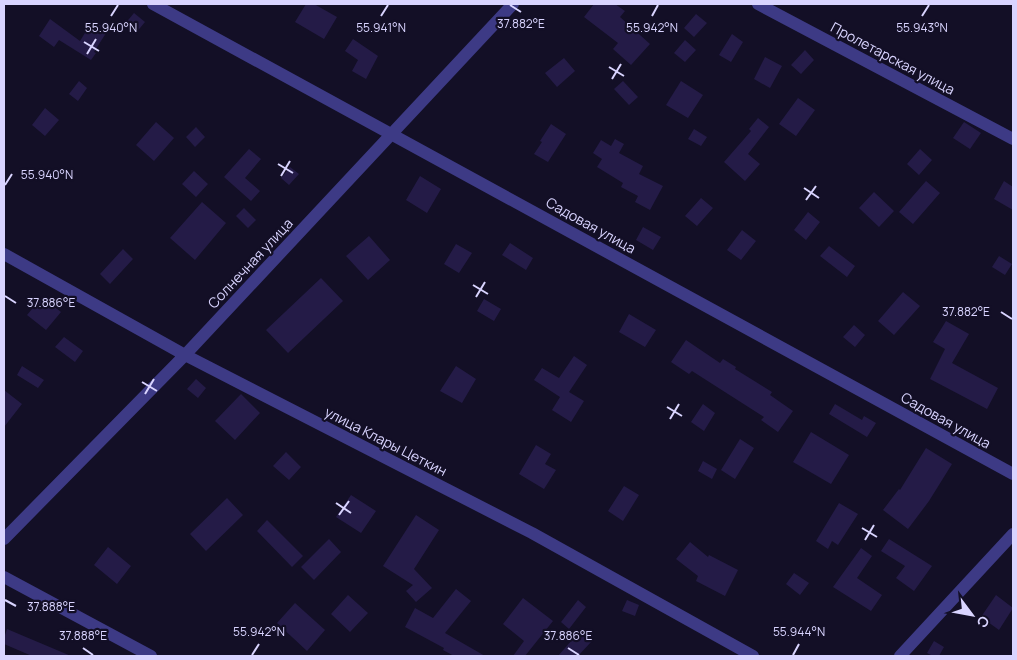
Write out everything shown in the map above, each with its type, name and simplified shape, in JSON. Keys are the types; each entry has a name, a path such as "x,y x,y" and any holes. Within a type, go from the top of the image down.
{"street":[{"name":"Садовая улица","path":"153,4 1013,474"},
{"name":"Солнечная улица","path":"4,538 185,355 513,4"},
{"name":"Пролетарская улица","path":"758,4 1013,139"},
{"name":"улица Клары Цеткин","path":"4,254 185,355 532,533 753,656"},
{"path":"900,656 1013,534"},
{"path":"4,577 151,656"}],"building":[{"path":"306,4 314,4 337,17 324,39 295,22"},
{"path":"594,4 615,4 625,11 620,17 650,44 631,65 613,49 618,43 584,17"},
{"path":"134,13 145,22 135,34 124,25"},
{"path":"696,14 707,23 694,37 684,28"},
{"path":"50,19 80,41 93,20 108,30 91,60 59,40 54,47 39,36"},
{"path":"732,34 743,42 731,62 719,55"},
{"path":"353,39 378,56 366,79 352,71 358,60 345,51"},
{"path":"685,40 696,50 685,62 674,53"},
{"path":"805,50 814,60 801,74 791,65"},
{"path":"765,57 782,66 770,88 754,79"},
{"path":"564,58 575,71 557,87 545,73"},
{"path":"79,81 87,88 78,101 69,94"},
{"path":"623,81 638,97 629,105 614,89"},
{"path":"681,81 703,95 688,118 666,105"},
{"path":"798,98 815,110 796,136 779,124"},
{"path":"45,108 59,120 45,136 32,125"},
{"path":"758,118 769,127 748,154 760,164 745,181 724,162 751,131 749,129"},
{"path":"156,122 174,138 154,161 136,145"},
{"path":"964,122 981,133 970,149 953,138"},
{"path":"551,124 566,134 548,162 534,154"},
{"path":"196,127 205,137 195,147 186,137"},
{"path":"694,129 707,137 701,146 688,139"},
{"path":"615,139 624,144 619,153 643,166 639,174 663,186 650,210 635,202 638,196 621,187 623,183 597,167 602,159 593,153 601,140 611,146"},
{"path":"249,149 261,159 245,178 260,191 251,201 224,177"},
{"path":"920,149 932,160 919,175 907,164"},
{"path":"290,167 299,174 289,185 281,178"},
{"path":"194,171 208,184 196,197 182,184"},
{"path":"420,176 441,189 427,213 406,200"},
{"path":"926,181 940,193 913,224 899,212"},
{"path":"1004,181 1013,187 1013,210 994,199"},
{"path":"874,192 894,211 879,227 859,208"},
{"path":"701,198 713,208 697,226 685,216"},
{"path":"202,202 226,223 195,260 170,238"},
{"path":"244,208 256,220 248,228 236,216"},
{"path":"808,212 820,222 806,240 794,230"},
{"path":"643,227 661,237 653,250 636,240"},
{"path":"742,230 756,241 741,260 727,250"},
{"path":"369,236 390,260 368,280 346,256"},
{"path":"510,243 533,258 526,270 502,255"},
{"path":"456,244 472,253 459,273 444,264"},
{"path":"829,246 855,266 847,277 820,256"},
{"path":"123,249 133,259 110,284 100,274"},
{"path":"999,256 1012,264 1005,275 992,267"},
{"path":"321,278 343,301 288,353 266,330"},
{"path":"903,292 920,306 894,335 878,321"},
{"path":"42,297 61,312 46,330 27,315"},
{"path":"484,299 501,309 494,321 477,311"},
{"path":"629,314 656,330 645,347 619,332"},
{"path":"946,321 969,334 952,363 998,388 987,409 930,379 945,349 933,342"},
{"path":"854,325 865,335 855,347 843,337"},
{"path":"64,337 83,351 75,362 55,347"},
{"path":"686,340 720,363 723,359 736,367 735,369 772,392 770,395 793,411 778,432 761,420 764,417 692,371 689,374 671,362"},
{"path":"574,356 587,365 569,392 584,401 571,422 552,410 560,397 534,380 542,368 559,378"},
{"path":"22,366 44,380 38,388 17,375"},
{"path":"456,366 476,379 462,403 440,391"},
{"path":"196,379 206,388 198,398 187,389"},
{"path":"4,390 22,404 4,427"},
{"path":"241,394 260,413 235,440 215,421"},
{"path":"703,404 715,413 704,431 691,422"},
{"path":"835,404 862,420 864,416 876,423 867,437 829,414"},
{"path":"811,432 849,455 831,484 793,462"},
{"path":"740,439 754,448 735,479 721,470"},
{"path":"536,445 551,454 545,464 556,470 544,489 519,474"},
{"path":"926,448 952,464 929,501 908,529 883,510 900,490"},
{"path":"286,452 301,467 289,480 273,466"},
{"path":"703,461 717,469 712,479 698,471"},
{"path":"624,486 639,495 623,521 608,511"},
{"path":"351,495 376,511 361,533 336,517"},
{"path":"227,498 243,515 206,551 190,534"},
{"path":"839,503 858,514 838,545 832,541 828,549 816,541"},
{"path":"416,515 439,530 414,569 432,588 416,602 406,591 413,585 383,566"},
{"path":"267,520 303,556 292,567 257,531"},
{"path":"329,539 341,552 314,580 301,567"},
{"path":"889,539 932,566 914,591 896,578 905,566 881,551"},
{"path":"690,542 708,557 709,555 738,570 725,596 696,581 698,576 676,559"},
{"path":"108,547 131,566 117,584 94,565"},
{"path":"861,548 872,556 857,578 882,595 871,611 833,587"},
{"path":"794,573 809,583 800,595 786,584"},
{"path":"456,589 471,601 445,633 485,656 454,656 443,650 444,648 405,627 415,608 433,618"},
{"path":"348,595 368,613 350,632 331,614"},
{"path":"996,595 1013,608 999,630 981,617"},
{"path":"523,598 553,621 525,656 513,656 524,641 503,624"},
{"path":"578,600 586,607 569,629 561,622"},
{"path":"627,600 639,605 635,616 622,611"},
{"path":"295,603 325,630 307,651 277,623"},
{"path":"7,629 71,656 32,656 4,644"},
{"path":"579,632 591,642 578,656 558,656"},
{"path":"934,641 944,647 939,656 927,653"}]}
